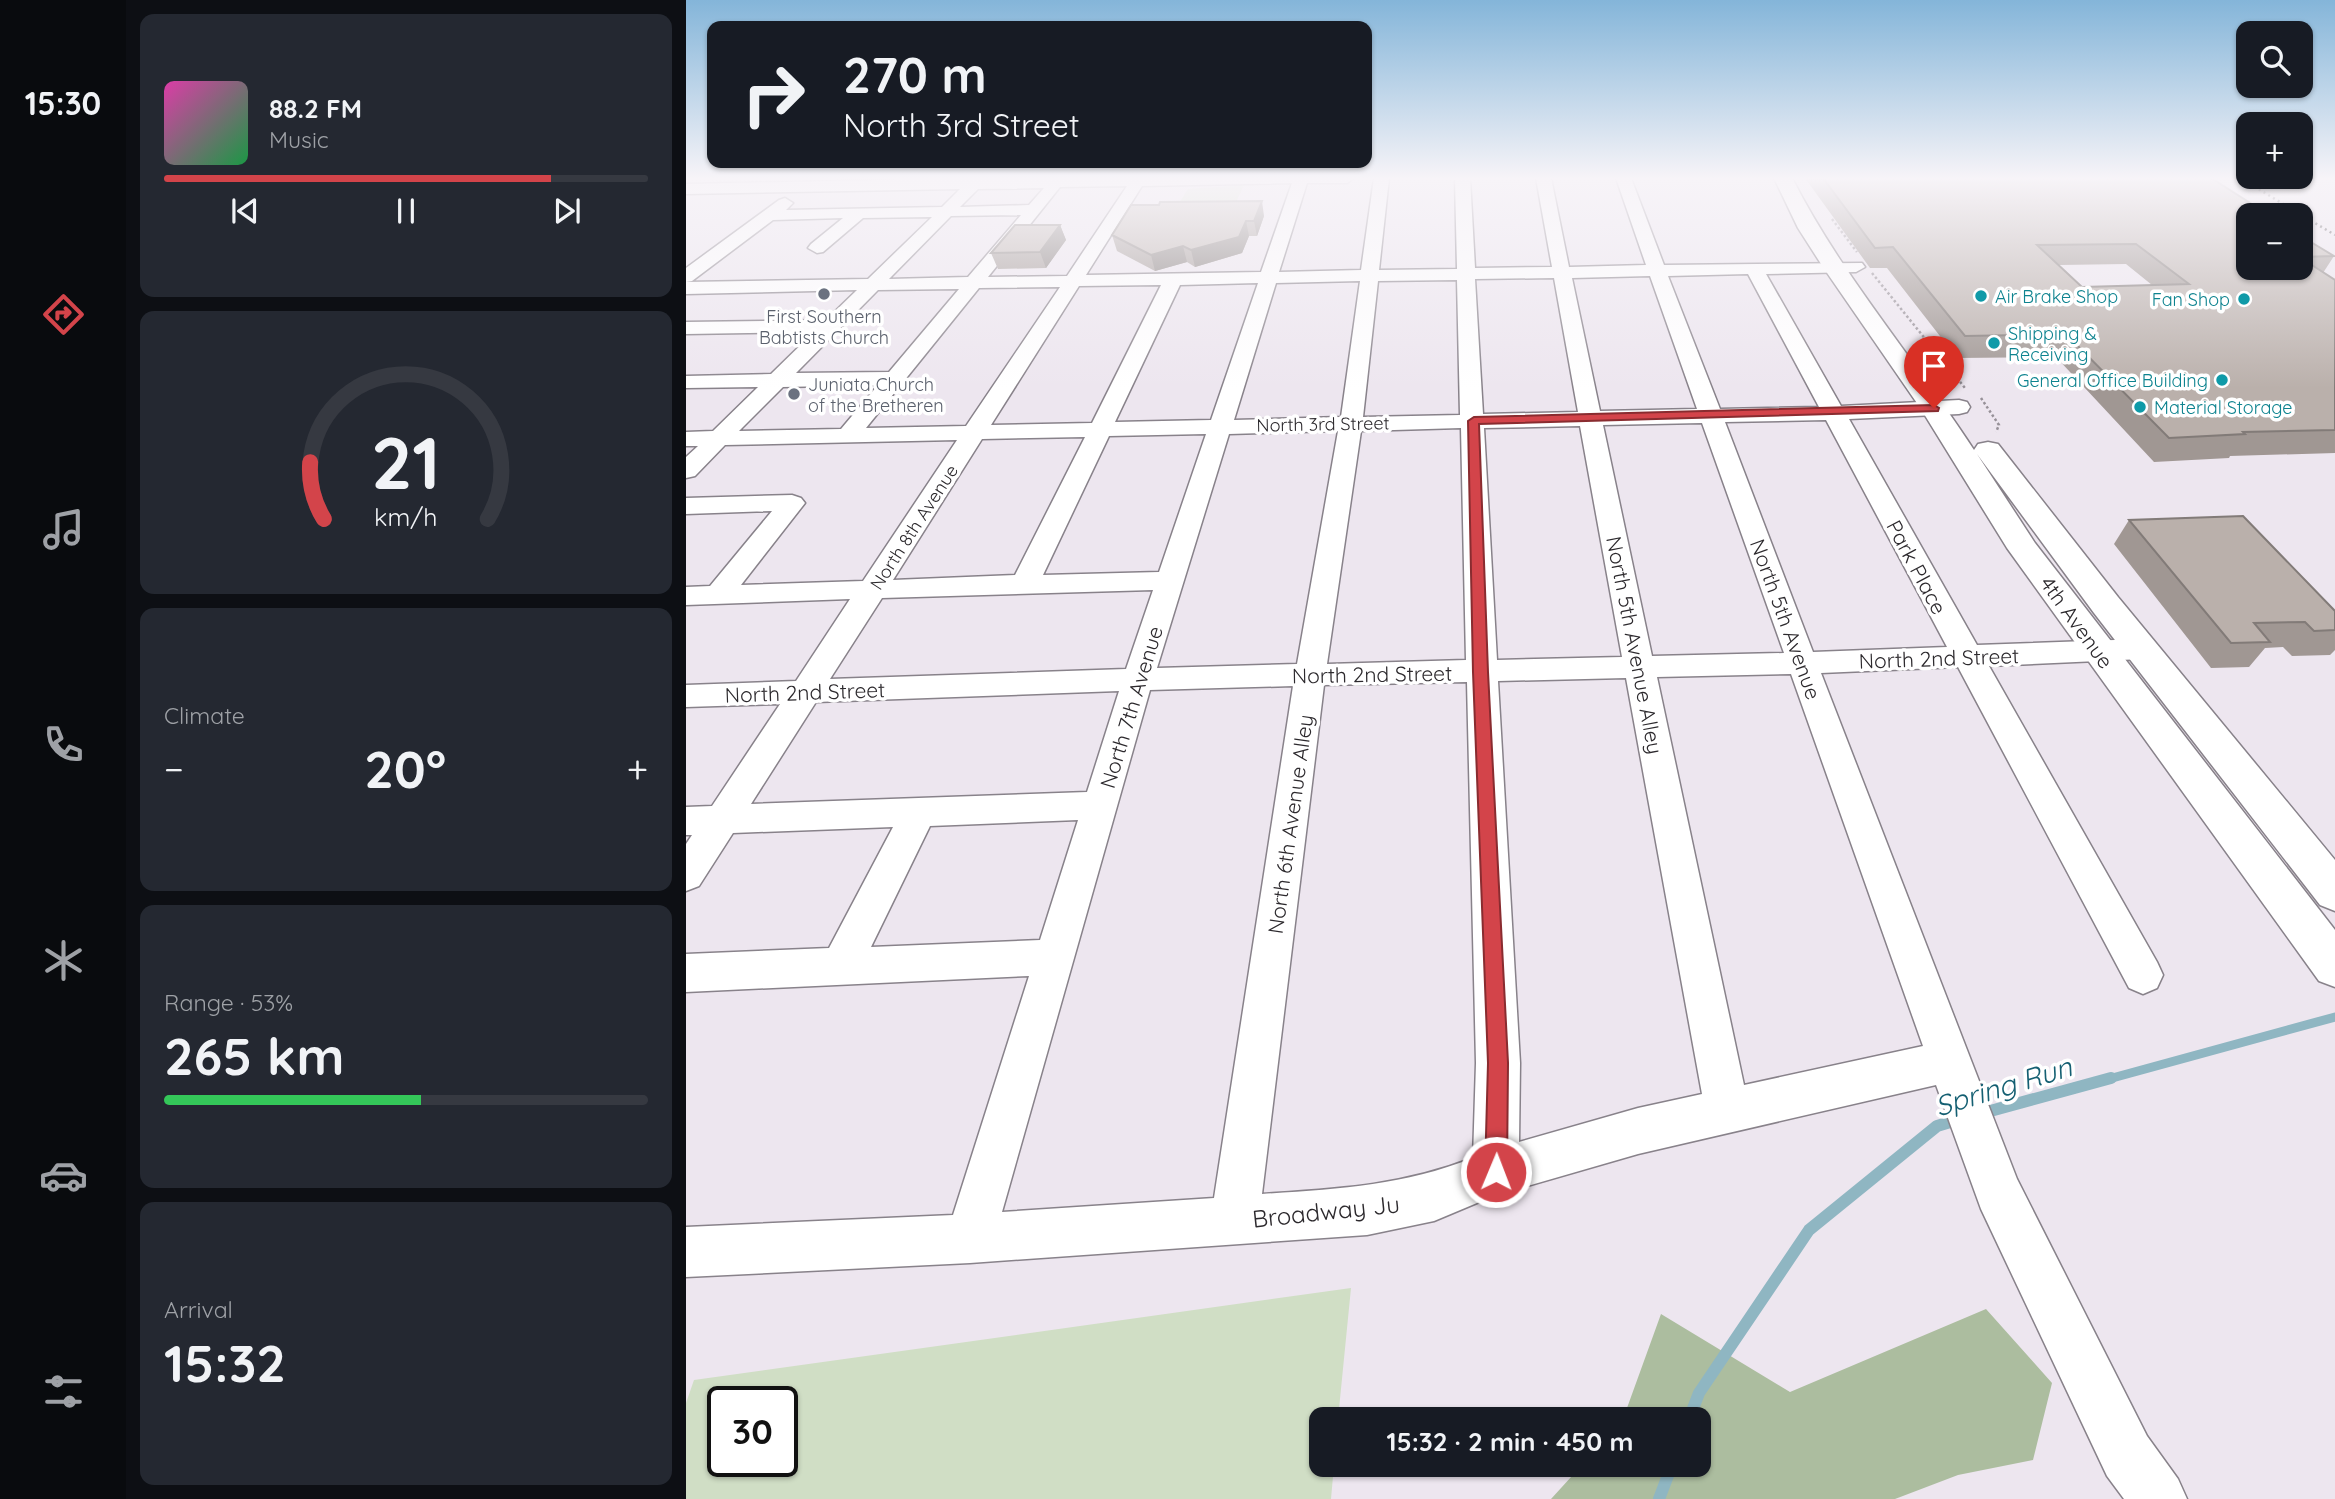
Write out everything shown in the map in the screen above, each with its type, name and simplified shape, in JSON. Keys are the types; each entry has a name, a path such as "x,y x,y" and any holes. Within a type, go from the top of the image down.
{"main road":[{"name":"4th Avenue","path":"1829,248 1947,408 2029,506 2335,891"},
{"name":"4th Avenue","path":"1947,408 2022,548 2335,966"}],"street":[{"path":"686,277 725,248"},
{"path":"686,471 910,248"},
{"path":"848,435 1003,248"},
{"name":"North 8th Avenue","path":"686,875 1093,248"},
{"name":"North 7th Avenue","path":"970,1239 1138,679 1279,248"},
{"name":"North 6th Avenue Alley","path":"1234,1221 1310,676 1350,424 1374,248"},
{"path":"1466,248 1498,1063 1496,1172"},
{"name":"North 5th Avenue Alley","path":"1558,248 1727,1111"},
{"name":"North 5th Avenue","path":"1648,248 1998,1192 2127,1456 2158,1499"},
{"path":"686,288 1845,267"},
{"name":"Park Place","path":"1754,268 2143,975"},
{"path":"1025,583 1174,278"},
{"path":"686,328 831,326"},
{"path":"686,382 895,378"},
{"name":"North 3rd Street","path":"686,439 1947,408"},
{"path":"686,506 792,503 719,594"},
{"path":"686,596 1025,583 1170,581"},
{"name":"North 2nd Street","path":"686,696 1138,679 1803,663 2142,649"},
{"path":"686,821 1101,805"},
{"path":"840,967 919,812"},
{"path":"686,973 1055,957"},
{"name":"Broadway Ju","path":"686,1252 970,1239 1367,1211 1434,1197 1496,1172 1638,1131 1727,1111 1955,1074"}],"green space":[{"path":"1351,1288 1339,1407 1309,1407 1309,1477 1333,1477 1331,1499 686,1499 686,1403 694,1380"},
{"path":"1986,1309 2052,1383 2033,1460 1958,1475 1895,1499 1551,1499 1571,1477 1711,1477 1711,1407 1627,1407 1661,1314 1790,1392"}],"building":[{"path":"995,248 1043,248 1040,252 991,253"},
{"path":"1137,248 1176,248 1151,255"},
{"path":"1894,248 2040,248 2082,287 2189,284 2141,248 2236,248 2236,280 2313,280 2313,266 2335,280 2335,430 2243,432 2245,434 2169,438 2066,334 1965,336"},
{"path":"2313,248 2321,248 2334,256 2313,257"},
{"path":"2243,516 2335,611 2335,630 2314,631 2305,622 2254,623 2270,642 2231,643 2129,520"}],"waterway":[{"name":"Spring Run","path":"2105,1080 2335,1017"},
{"name":"Spring Run","path":"1983,1113 2111,1078"},
{"name":"Spring Run","path":"1694,1407 1699,1393 1809,1230 1937,1126 1957,1120"},
{"name":"Spring Run","path":"1659,1499 1667,1477"}],"place":[{"name":"First Southern Babtists Church","path":"824,294"},
{"name":"Air Brake Shop","path":"1981,296"},
{"name":"Fan Shop","path":"2244,299"},
{"name":"Shipping & Receiving","path":"1994,343"},
{"name":"General Office Building","path":"2222,380"},
{"name":"Juniata Church of the Bretheren","path":"794,394"},
{"name":"Material Storage","path":"2140,407"}],"route":[{"path":"1496,1172 1498,1063 1481,672 1474,421 1934,408"}]}
